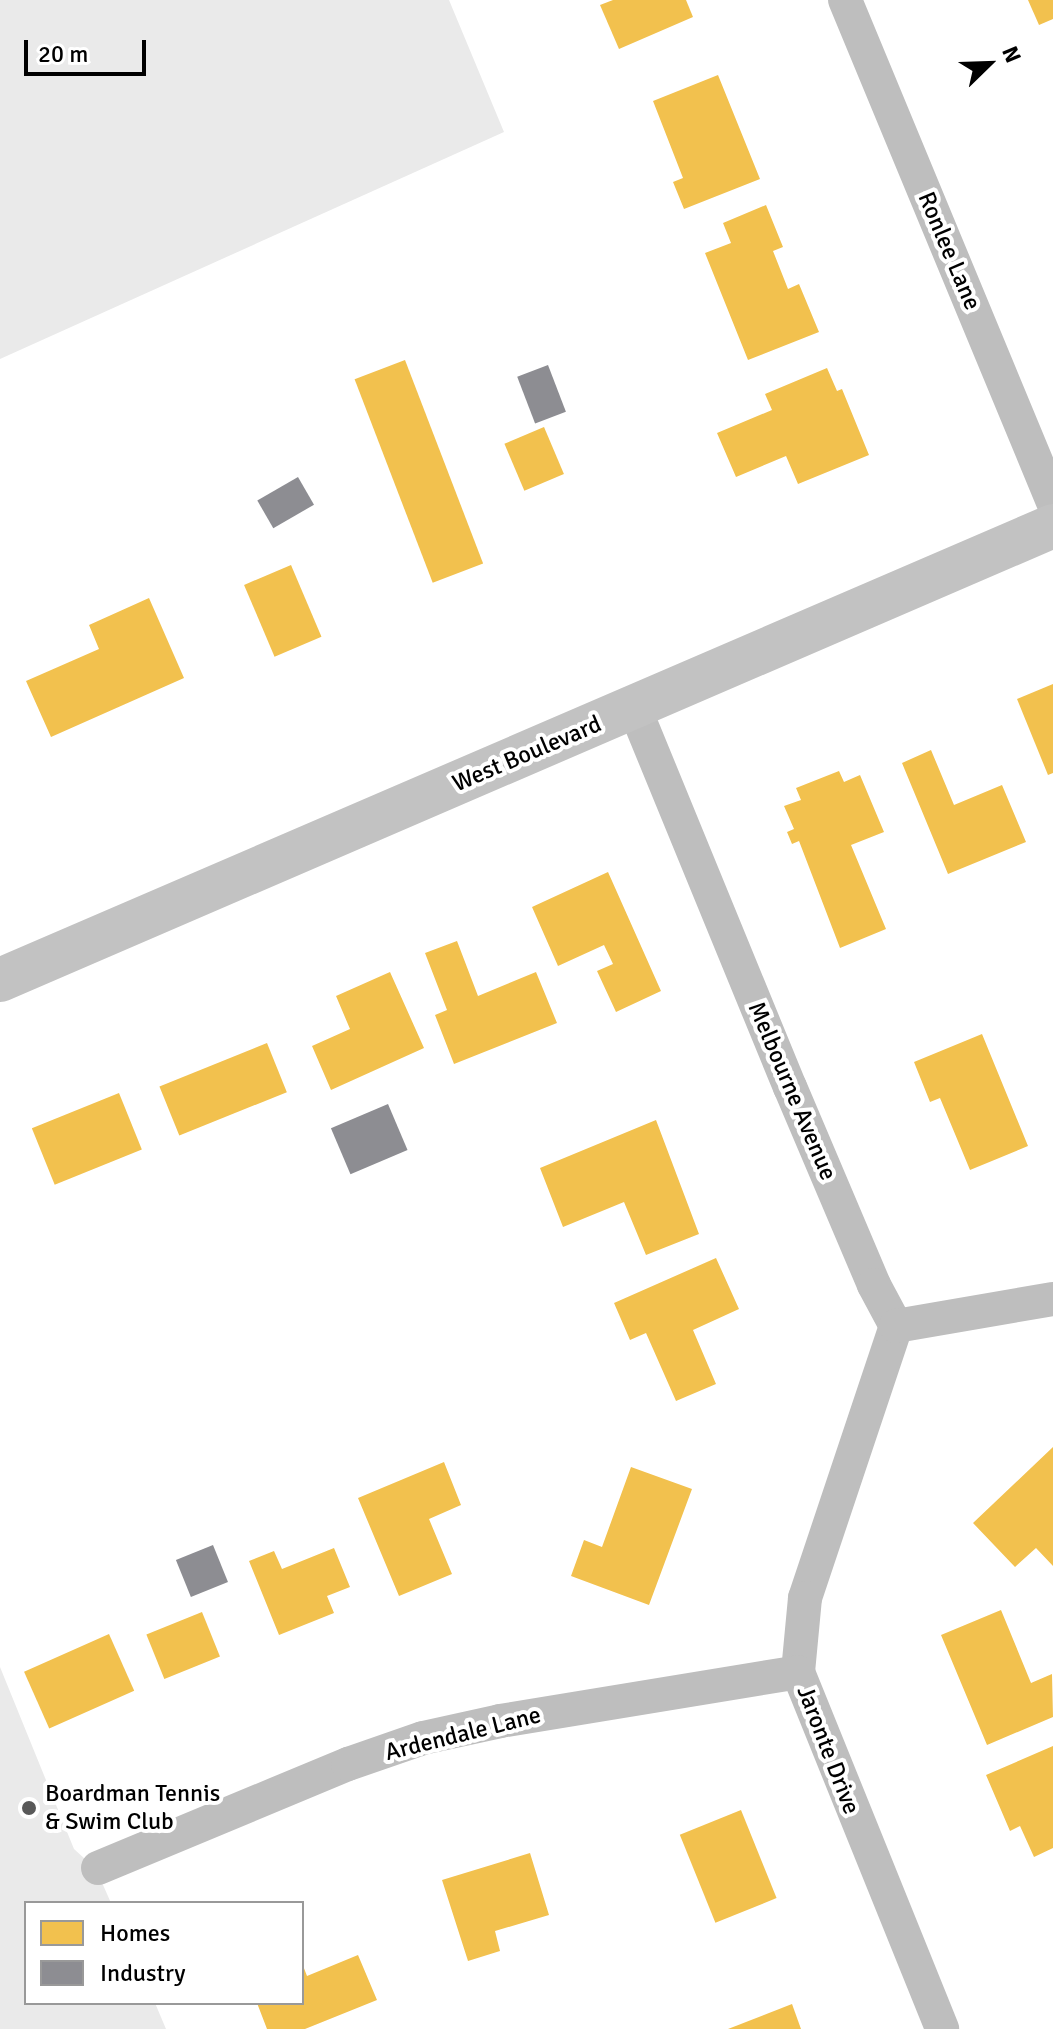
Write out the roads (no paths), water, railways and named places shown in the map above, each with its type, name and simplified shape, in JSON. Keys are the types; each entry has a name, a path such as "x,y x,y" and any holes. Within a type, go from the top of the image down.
{"street":[{"name":"Ronlee Lane","path":"845,0 1053,502"},
{"name":"West Boulevard","path":"0,980 1053,526"},
{"name":"Melbourne Avenue","path":"634,707 826,1172 874,1285 896,1326"},
{"path":"896,1326 1053,1299"},
{"name":"Jaronte Drive","path":"896,1326 805,1598 798,1672 942,2029"},
{"name":"Ardendale Lane","path":"98,1868 348,1764 423,1738 500,1721 798,1672"}],"place":[{"name":"Boardman Tennis & Swim Club","path":"29,1808"}]}
